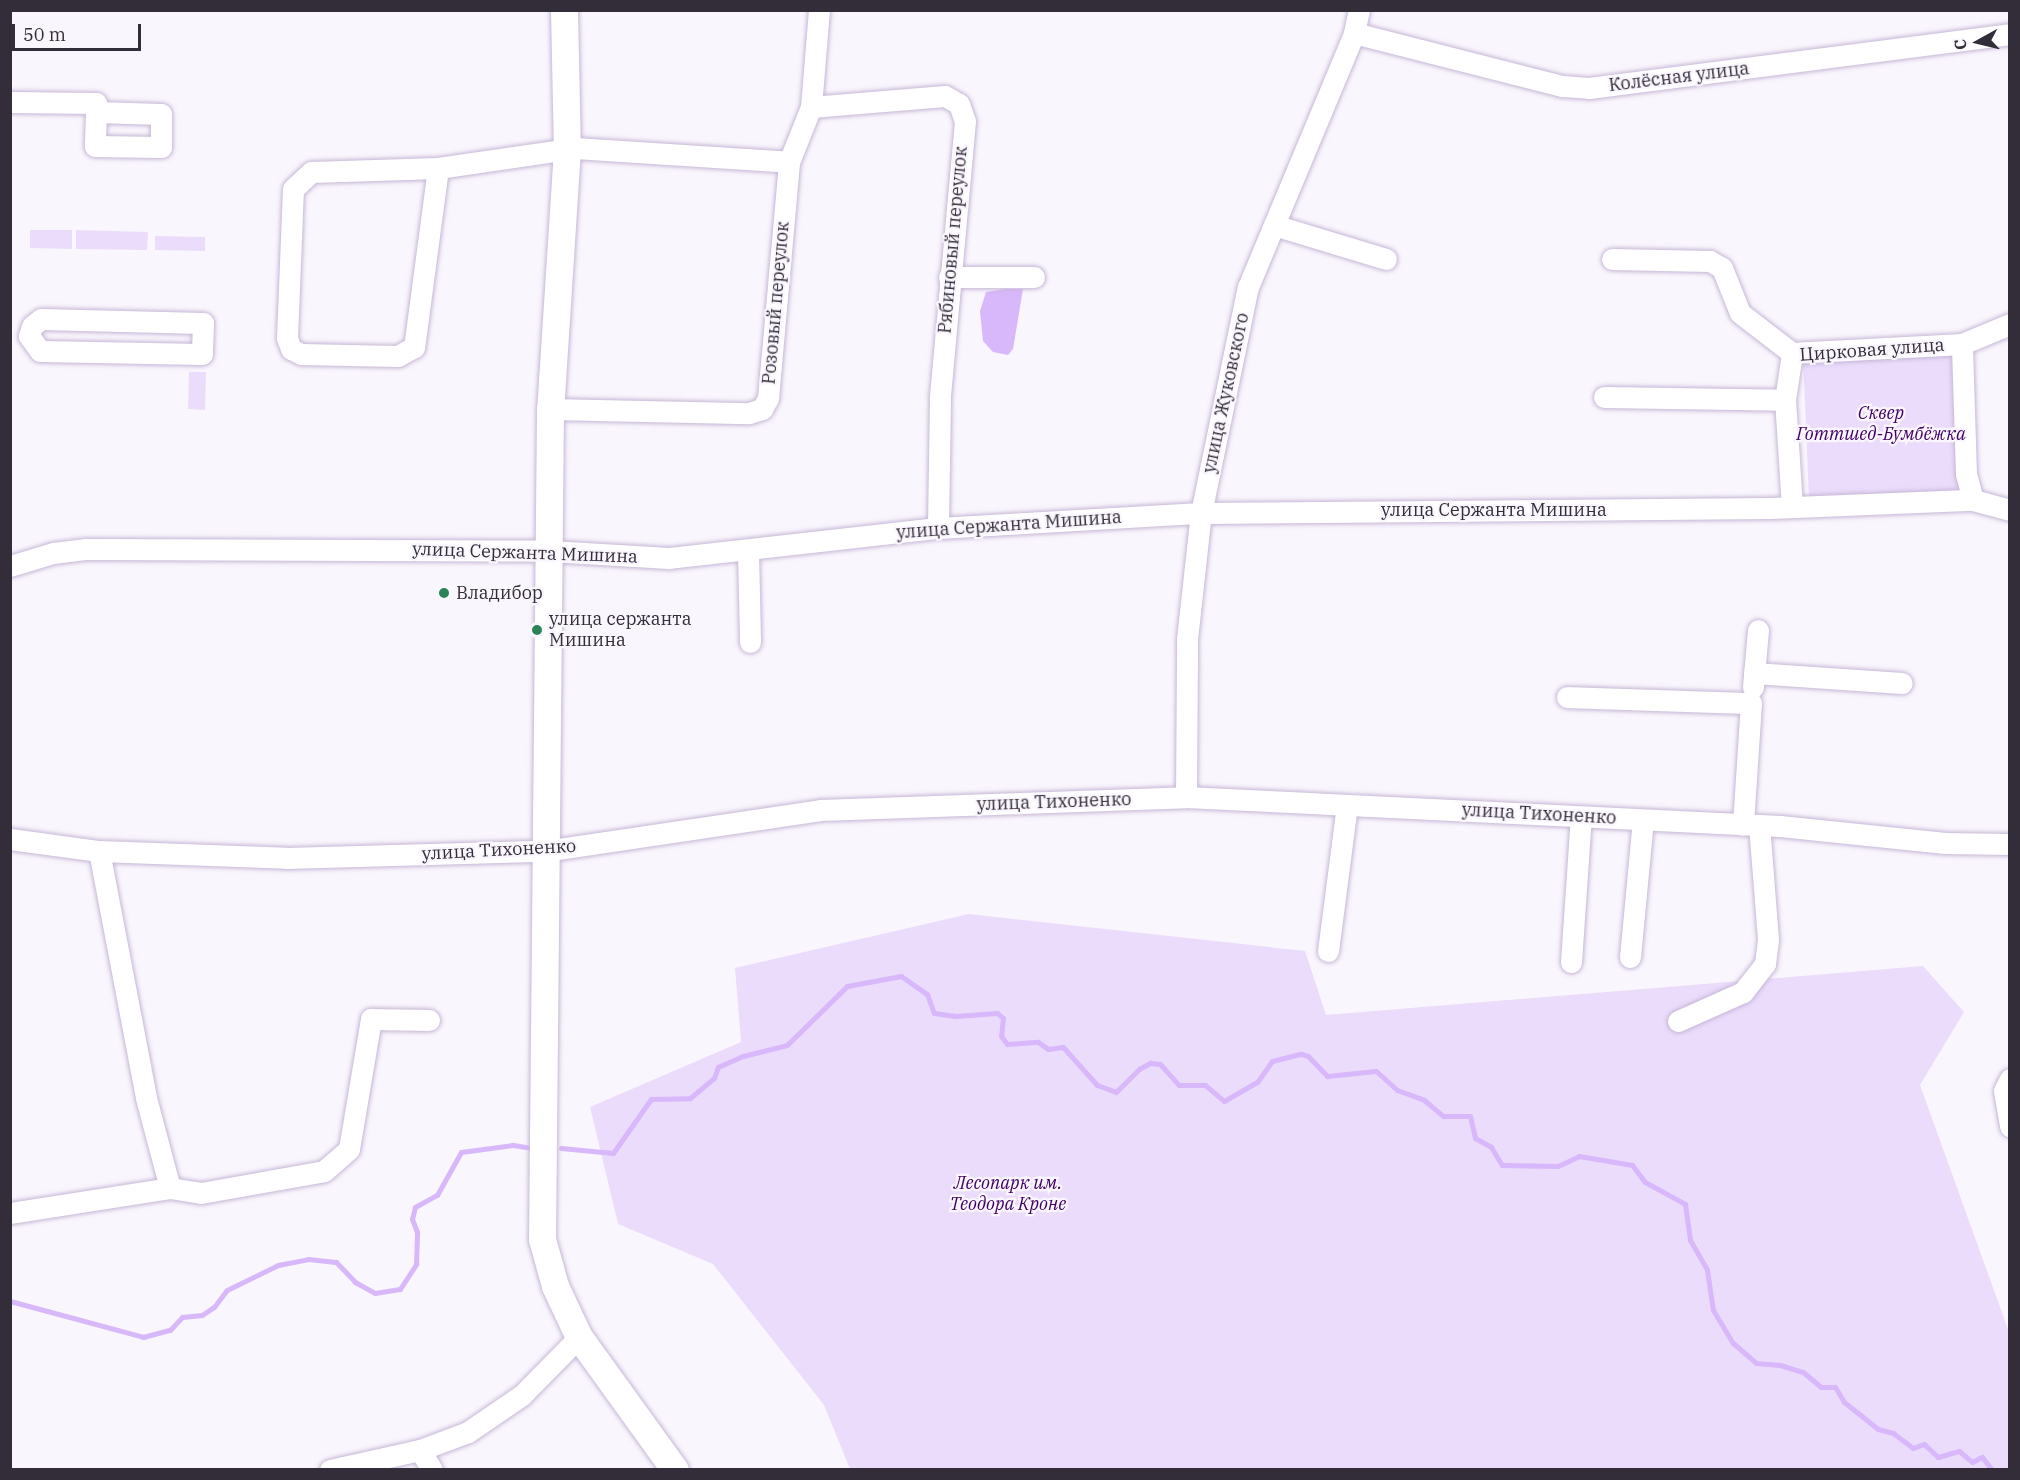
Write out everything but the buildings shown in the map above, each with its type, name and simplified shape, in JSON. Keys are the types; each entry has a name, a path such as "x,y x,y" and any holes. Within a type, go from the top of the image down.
{"main road":[{"path":"564,10 567,149 550,409 542,1239 555,1286 579,1337 675,1470"}],"street":[{"name":"Розовый переулок","path":"550,409 749,413 762,409 768,398 789,162 811,107 819,10"},
{"name":"улица Жуковского","path":"1186,797 1187,639 1201,513 1248,287 1354,33 1359,10"},
{"name":"Колёсная улица","path":"1354,33 1562,86 1588,88 2010,34"},
{"name":"Рябиновый переулок","path":"811,107 945,96 959,104 965,121 949,277 940,398 938,528"},
{"path":"10,102 96,103 96,112"},
{"path":"438,168 414,347 398,356 301,354 291,349 287,338 293,189 311,172 438,168 567,149 789,162"},
{"path":"1274,225 1386,259"},
{"path":"1612,259 1710,261 1722,268 1740,313 1792,353"},
{"path":"949,277 1034,277"},
{"path":"41,319 203,323 202,354 40,351 20,335 41,319"},
{"name":"Цирковая улица","path":"1792,507 1785,400 1792,353 1962,344 2010,324"},
{"name":"Цирковая улица","path":"1962,344 1966,474 1973,500"},
{"path":"1604,397 1785,400"},
{"name":"улица Сержанта Мишина","path":"10,566 53,552 85,549 550,550 669,558 938,528 1201,513 1792,507 1973,500 2010,510"},
{"path":"748,551 750,642"},
{"path":"1678,1021 1743,992 1766,963 1768,939 1751,825 1751,703 1758,630"},
{"path":"1754,674 1902,683"},
{"path":"1567,697 1751,703"},
{"name":"улица Тихоненко","path":"10,839 99,851 285,858 544,851 820,810 1186,797 1751,825 1945,843 2010,844"},
{"path":"1328,951 1347,805"},
{"path":"1570,962 1581,816"},
{"path":"1630,957 1643,820"},
{"path":"99,851 149,1109 170,1188"},
{"path":"10,1213 170,1188 201,1193 324,1171 349,1149 371,1019 429,1020"},
{"path":"2010,1079 2004,1091 2010,1125"},
{"path":"330,1470 420,1450 468,1432 522,1395 579,1337"},
{"path":"420,1450 432,1470"}],"green space":[{"path":"30,230 72,230 72,249 30,248"},
{"path":"76,230 148,232 147,250 76,249"},
{"path":"155,236 205,237 205,251 155,250"},
{"name":"Сквер Готтшед-Бумбёжка","path":"1952,350 1959,491 1809,498 1803,357"},
{"path":"189,372 206,372 205,410 188,409"},
{"name":"Лесопарк им. Теодора Кроне","path":"969,914 1305,951 1326,1015 1923,966 1964,1012 1920,1085 2009,1332 2009,1469 850,1469 824,1405 713,1264 618,1224 590,1107 741,1042 735,968"}],"shaded area":[{"path":"1023,289 1013,349 1008,355 993,352 983,341 980,311 986,292"}],"waterway":[{"path":"561,1148 613,1153 651,1099 690,1098 714,1078 718,1067 743,1056 787,1045 847,986 901,976 927,994 934,1013 956,1016 997,1013 1003,1018 1001,1036 1007,1044 1038,1042 1048,1049 1063,1047 1097,1085 1116,1092 1139,1069 1150,1063 1160,1064 1179,1085 1205,1085 1224,1101 1258,1081 1272,1061 1301,1054 1308,1056 1327,1076 1376,1071 1397,1090 1424,1100 1443,1116 1470,1116 1475,1138 1491,1147 1502,1165 1558,1166 1579,1156 1632,1165 1645,1182 1685,1204 1690,1240 1707,1270 1713,1310 1733,1343 1756,1363 1780,1365 1803,1372 1821,1387 1835,1387 1844,1402 1878,1429 1893,1433 1913,1448 1924,1444 1938,1457 1959,1451 1972,1462 1982,1457 1992,1470"},
{"path":"10,1301 143,1337 170,1330 182,1317 202,1315 214,1307 227,1290 278,1265 308,1259 336,1262 355,1282 375,1293 400,1289 416,1264 417,1232 412,1219 415,1207 437,1195 461,1152 513,1145 533,1148"}],"place":[{"name":"Владибор","path":"444,593"},
{"name":"улица cержанта Мишина","path":"537,630"}]}
